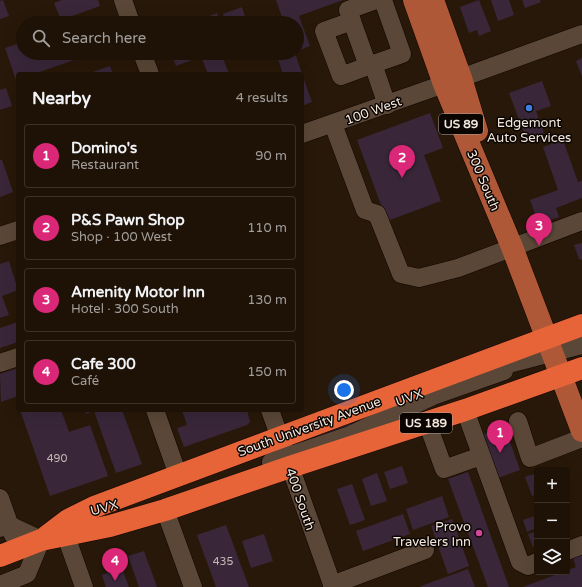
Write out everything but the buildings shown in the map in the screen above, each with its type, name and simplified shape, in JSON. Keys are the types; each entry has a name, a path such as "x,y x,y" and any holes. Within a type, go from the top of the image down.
{"highway":[{"name":"South University Avenue","path":"9,552 85,522 178,475 427,422 465,410 553,356 582,324"},
{"name":"South University Avenue","path":"41,540 66,536 85,522 165,510 285,451 553,356 582,368"}],"main road":[{"name":"300 South","path":"414,0 452,81 512,247 582,431"},
{"name":"300 South","path":"433,0 452,81"}],"street":[{"path":"123,0 129,16"},
{"path":"376,0 348,10 387,105"},
{"path":"352,21 324,31 341,76 402,54 383,0"},
{"name":"100 West","path":"304,133 387,105 582,34"},
{"path":"145,60 149,72"},
{"path":"333,124 365,210 377,214 401,274 419,278 458,268 582,221"},
{"path":"0,236 16,231"},
{"path":"553,356 582,345"},
{"path":"553,356 582,352"},
{"path":"0,363 16,359"},
{"path":"465,410 520,562 528,566 534,563"},
{"path":"156,412 178,475"},
{"name":"400 South","path":"271,412 333,586"},
{"path":"518,421 530,458 582,438"},
{"path":"427,422 444,469 481,456"},
{"name":"UVX","path":"85,522 153,492 285,451"},
{"path":"0,498 9,552 30,581"},
{"path":"165,510 192,587"},
{"path":"5,526 41,540 30,581"},
{"path":"66,536 84,587"},
{"path":"570,550 582,545"},
{"path":"333,586 425,550"},
{"path":"0,585 30,581"}],"place":[{"name":"Edgemont Auto Services","path":"529,108"},
{"name":"P&S Pawn Shop","path":"402,178"},
{"name":"Amenity Motor Inn","path":"539,246"},
{"name":"Domino's","path":"500,453"},
{"name":"Provo Travelers Inn","path":"479,533"},
{"name":"Cafe 300","path":"115,581"}]}
